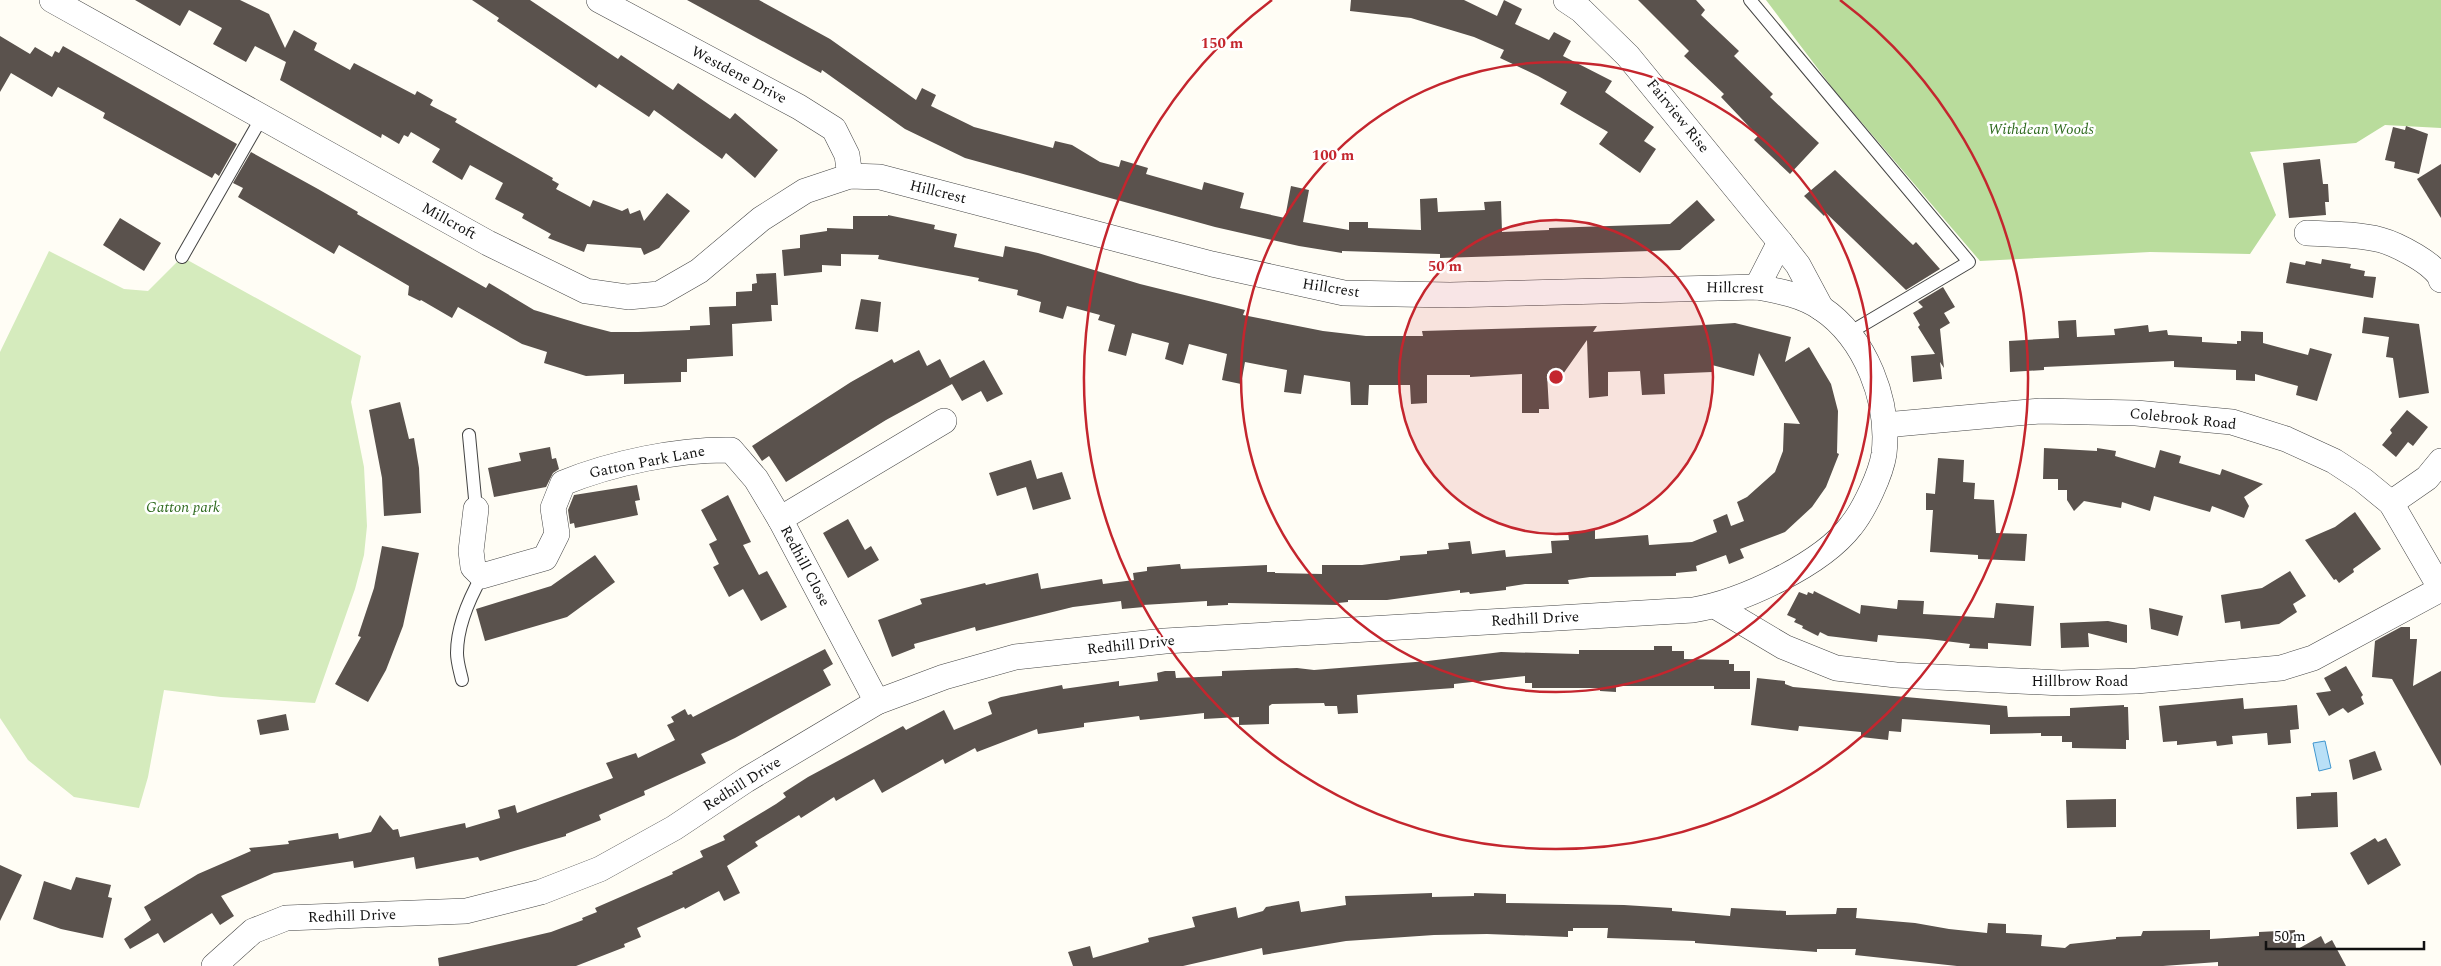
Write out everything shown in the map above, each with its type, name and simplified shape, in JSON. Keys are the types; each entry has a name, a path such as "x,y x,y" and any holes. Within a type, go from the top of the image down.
{"street":[{"name":"Millcroft","path":"52,0 488,243 586,291 628,298 659,294 699,270 761,219 805,191 850,176"},
{"name":"Westdene Drive","path":"599,0 799,107 834,129 847,155 850,176"},
{"name":"Fairview Rise","path":"1566,0 1581,10 1628,56 1780,242 1798,266 1821,308"},
{"name":"Hillcrest","path":"850,176 880,177 1212,264 1344,293 1450,295 1757,287 1787,292 1821,308"},
{"path":"2307,233 2382,240 2423,260 2440,274 2441,280"},
{"path":"1757,287 1780,242"},
{"name":"Redhill Drive","path":"215,966 253,931 286,918 466,910 541,892 600,869 674,828 746,780 877,702 944,676 1015,657 1165,641 1693,610 1715,606 1769,585 1815,559 1851,527 1872,490 1883,456 1885,425 1872,373 1849,333 1821,308"},
{"name":"Colebrook Road","path":"1885,425 2040,411 2136,413 2232,422 2286,440 2334,461 2363,480 2391,504 2441,589"},
{"name":"Redhill Close","path":"877,702 780,519 944,421"},
{"name":"Gatton Park Lane","path":"482,576 545,558 557,534 553,508 563,483 590,472 697,450 731,450 756,478 780,519"},
{"path":"2391,504 2426,478 2441,460"},
{"path":"476,509 471,551 474,567 482,576"},
{"name":"Hillbrow Road","path":"1715,606 1784,647 1836,668 1896,674 2042,682 2126,681 2281,668 2313,658 2441,589"}],"lane":[{"path":"1750,0 1970,262 1849,333"},
{"path":"182,257 262,117"},
{"path":"469,435 476,509"},
{"path":"462,680 457,655 458,637 470,598 482,576"}],"green space":[{"name":"Withdean Woods","path":"1766,0 2441,0 2441,128 2385,125 2356,143 2250,152 2276,215 2250,254 2150,252 1980,261 1834,90"},
{"name":"Gatton park","path":"49,251 124,289 148,291 182,257 361,356 351,402 364,467 367,526 364,555 355,589 315,703 221,697 164,690 148,777 139,808 74,797 28,760 0,718 0,352"}],"water":[{"path":"2325,741 2331,768 2319,771 2313,743"}],"building":[{"path":"135,0 240,0 269,14 285,48 294,30 317,43 314,50 350,70 354,63 415,95 417,91 433,100 430,105 457,119 455,122 553,178 552,180 559,184 556,189 590,207 593,200 622,211 628,208 630,214 640,210 644,221 667,193 690,211 659,248 644,255 641,248 587,244 584,252 548,238 551,234 522,218 524,214 495,199 503,183 470,165 462,180 432,162 440,149 411,132 408,137 404,135 399,144 382,134 381,138 280,80 286,62 255,46 246,62 213,44 222,28 189,10 180,26"},
{"path":"472,0 530,0 618,59 621,55 673,90 678,83 730,119 735,113 778,150 755,178 726,153 722,159 654,110 649,117 599,84 596,88 497,21 499,18"},
{"path":"687,0 759,0 830,39 916,100 922,88 936,95 931,106 974,127 1053,148 1055,141 1072,145 1100,162 1119,167 1121,160 1148,168 1146,174 1202,190 1204,182 1244,193 1240,208 1285,218 1291,186 1309,190 1303,222 1349,230 1349,222 1368,222 1368,228 1421,230 1420,199 1437,198 1438,212 1485,210 1484,202 1501,201 1502,232 1549,230 1549,228 1670,224 1697,200 1715,220 1680,250 1440,258 1440,254 1342,251 1342,253 1299,246 1215,227 965,158 905,129 822,70 821,73"},
{"path":"1351,0 1464,0 1497,16 1504,0 1522,9 1515,24 1549,40 1554,32 1571,41 1563,56 1612,81 1605,92 1654,127 1644,141 1656,149 1640,173 1599,144 1608,132 1560,104 1567,92 1500,58 1504,50 1474,37 1411,18 1350,11"},
{"path":"1638,0 1696,0 1705,10 1701,15 1739,51 1734,56 1773,94 1770,97 1819,143 1790,174 1754,140 1758,136 1721,97 1724,94 1684,56 1689,51"},
{"path":"0,36 30,54 35,47 52,57 55,51 59,53 63,46 237,144 219,176 215,173 212,178 103,118 105,113 58,87 52,97 11,73 0,92"},
{"path":"2406,126 2428,134 2419,174 2394,168 2395,162 2385,160 2393,127 2405,130"},
{"path":"251,152 358,212 357,214 486,288 489,283 534,310 584,325 611,332 638,332 690,330 690,326 710,325 709,307 736,306 736,292 752,291 752,284 757,283 756,274 776,273 778,305 771,305 772,321 732,324 733,356 687,359 687,372 681,372 681,382 624,384 624,374 586,376 544,363 547,352 522,344 458,307 452,318 421,300 408,295 409,286 339,245 334,254 238,197 243,188 233,183"},
{"path":"2320,159 2323,184 2328,184 2329,202 2325,202 2326,215 2289,218 2283,163"},
{"path":"2441,164 2441,218 2417,179"},
{"path":"1835,170 1913,245 1916,242 1940,269 1906,290 1826,213 1824,216 1804,196"},
{"path":"888,215 935,225 934,229 957,234 954,247 1003,257 1005,246 1038,253 1140,284 1245,310 1243,315 1323,331 1366,336 1423,336 1422,331 1597,326 1593,332 1735,323 1791,337 1785,362 1809,347 1831,384 1838,411 1837,453 1839,454 1826,487 1812,507 1785,532 1740,549 1744,558 1729,564 1726,555 1696,566 1697,571 1676,573 1676,576 1590,577 1568,580 1569,584 1525,584 1506,587 1506,590 1470,594 1469,592 1460,593 1460,590 1387,600 1348,600 1348,602 1338,603 1338,605 1228,603 1228,605 1207,606 1207,601 1143,605 1144,607 1122,609 1121,601 1073,607 976,631 975,627 914,644 915,648 892,657 878,620 922,604 920,599 985,583 986,585 1038,573 1041,589 1102,579 1103,584 1134,580 1133,573 1147,571 1147,567 1180,564 1181,569 1267,565 1267,572 1322,574 1322,565 1362,565 1400,560 1400,556 1427,554 1427,551 1449,549 1448,543 1470,541 1472,554 1505,550 1506,557 1552,553 1551,541 1569,540 1568,532 1595,530 1595,539 1648,535 1649,545 1692,542 1717,532 1713,520 1727,514 1731,526 1744,521 1737,502 1747,497 1775,472 1783,451 1784,423 1800,424 1759,353 1754,376 1712,365 1712,372 1664,374 1665,394 1642,395 1640,371 1608,372 1608,396 1589,398 1587,340 1563,374 1547,374 1549,409 1539,409 1539,413 1522,413 1522,374 1470,377 1470,375 1427,375 1427,403 1411,404 1410,385 1369,385 1368,405 1351,405 1350,382 1304,375 1301,394 1284,392 1287,370 1245,362 1241,384 1222,380 1227,354 1189,344 1183,365 1165,359 1169,343 1132,333 1126,356 1108,351 1115,325 1098,320 1100,315 1067,306 1063,319 1039,312 1041,302 1017,295 1018,290 978,281 979,278 878,259 879,255 841,254 841,266 822,265 822,272 784,276 782,250 800,248 800,235 827,231 827,228 853,229 853,216"},
{"path":"120,218 161,243 144,271 103,245"},
{"path":"2322,259 2351,264 2350,268 2365,271 2364,276 2376,277 2373,298 2286,283 2290,262 2305,265 2306,261 2321,264"},
{"path":"1943,287 1955,307 1944,313 1950,323 1940,329 1944,368 1940,362 1942,379 1913,382 1911,356 1935,354 1918,327 1920,325 1913,313 1923,307 1918,302"},
{"path":"861,299 881,302 878,332 855,329"},
{"path":"2364,317 2419,324 2429,393 2399,398 2393,358 2386,357 2389,337 2362,333"},
{"path":"2076,320 2077,337 2115,335 2114,329 2148,325 2149,332 2167,330 2168,335 2202,337 2202,342 2237,344 2237,341 2241,341 2241,331 2263,332 2263,343 2308,355 2310,348 2332,354 2317,401 2296,395 2298,386 2255,374 2255,381 2236,380 2236,370 2174,367 2174,361 2044,367 2044,370 2010,372 2009,341 2059,338 2058,321"},
{"path":"919,350 927,366 940,359 950,378 984,360 1003,394 987,402 981,391 962,401 952,384 886,420 786,482 769,456 762,461 752,446 851,382 892,359 894,363"},
{"path":"400,402 409,439 414,438 419,468 421,513 384,516 382,478 369,410"},
{"path":"2407,410 2428,427 2413,446 2408,442 2396,457 2382,445 2392,433 2390,430"},
{"path":"550,447 552,459 556,458 559,469 553,473 546,487 494,497 488,468 521,461 519,453"},
{"path":"2044,448 2097,451 2097,448 2116,451 2115,456 2155,468 2160,450 2181,456 2179,463 2220,475 2222,469 2263,484 2244,497 2249,506 2244,518 2212,506 2210,512 2154,496 2150,511 2122,502 2121,508 2084,501 2074,511 2067,500 2067,490 2058,490 2058,479 2043,479"},
{"path":"1938,458 1964,460 1963,482 1975,483 1974,499 1994,500 1996,533 2027,534 2025,561 1978,559 1978,555 1930,552 1933,510 1926,510 1926,493 1935,494"},
{"path":"1031,460 1037,479 1062,472 1071,499 1033,510 1026,487 997,496 989,473"},
{"path":"637,485 640,500 635,501 638,515 575,528 574,523 570,524 568,510 574,495"},
{"path":"728,495 751,542 743,545 759,575 767,571 787,607 761,621 743,589 729,597 713,567 719,564 709,544 717,540 701,510"},
{"path":"2355,512 2381,549 2353,569 2354,572 2339,583 2336,579 2334,580 2305,540 2335,527"},
{"path":"848,519 865,550 871,546 879,560 848,578 823,533"},
{"path":"382,546 419,553 403,626 386,670 368,702 335,684 361,637 358,636 374,588"},
{"path":"595,555 615,582 567,617 485,641 476,609 551,586"},
{"path":"2290,571 2306,596 2293,604 2297,612 2279,624 2241,629 2240,621 2225,623 2221,595 2262,588"},
{"path":"1814,591 1860,614 1861,605 1897,609 1898,600 1924,601 1923,614 1994,618 1996,603 2034,606 2031,646 1988,643 1988,649 1969,648 1970,644 1878,635 1877,642 1828,636 1820,632 1818,636 1802,628 1803,626 1794,622 1796,619 1787,615 1799,592 1807,595 1808,592 1813,594"},
{"path":"2149,608 2183,616 2178,636 2151,629"},
{"path":"2108,621 2127,625 2127,643 2088,633 2089,647 2061,648 2060,623"},
{"path":"2401,627 2410,627 2410,639 2417,639 2413,686 2441,671 2441,766 2392,679 2372,677 2375,641"},
{"path":"1654,646 1672,646 1672,651 1684,651 1684,659 1729,660 1729,664 1734,664 1734,671 1750,671 1750,689 1714,689 1714,686 1616,686 1616,692 1600,691 1600,688 1532,688 1532,683 1525,683 1525,676 1454,684 1454,688 1357,695 1358,713 1338,714 1337,706 1325,706 1324,703 1272,704 1269,706 1269,724 1239,725 1239,717 1204,719 1204,713 1140,720 1139,716 1084,723 1084,727 1038,734 1037,729 977,752 975,748 945,764 943,759 882,793 874,779 836,801 834,797 801,818 799,815 755,842 758,846 727,866 740,893 724,901 719,891 685,909 684,907 637,928 641,937 624,944 625,947 576,966 439,966 438,958 551,932 583,920 582,918 597,912 595,908 673,874 672,872 703,857 700,851 725,840 723,836 776,804 786,797 783,793 808,777 903,726 906,730 944,710 954,730 992,714 988,702 1001,697 1062,685 1063,689 1119,681 1119,686 1158,681 1157,673 1165,671 1175,671 1176,678 1222,676 1222,671 1297,668 1314,670 1428,661 1501,652 1579,654 1579,650 1654,650"},
{"path":"825,649 833,664 823,670 831,685 735,738 701,754 706,763 644,791 645,795 599,815 601,820 566,834 566,836 480,861 478,857 416,869 414,857 354,868 353,861 274,873 221,896 234,916 220,925 212,913 164,943 158,933 130,949 124,939 151,920 144,907 198,874 251,851 249,848 289,844 288,841 338,833 339,839 371,832 380,815 393,830 398,829 400,837 465,823 466,828 500,818 498,810 515,805 517,813 613,778 606,763 636,753 638,758 675,740 667,725 674,722 671,717 685,709 688,715 691,714 693,717"},
{"path":"2346,666 2363,695 2361,697 2364,704 2348,713 2343,708 2329,716 2316,693 2331,691 2324,678"},
{"path":"1757,678 1785,681 1785,684 1793,687 2007,706 2008,717 2070,716 2070,708 2124,705 2124,707 2128,707 2129,740 2126,740 2126,749 2072,748 2072,742 2062,742 2062,736 2041,736 2041,733 1990,734 1990,725 1902,719 1901,732 1889,731 1888,740 1861,737 1861,732 1799,726 1798,731 1751,725"},
{"path":"2243,698 2244,709 2297,705 2299,729 2290,730 2291,743 2268,745 2267,733 2232,736 2233,744 2217,746 2216,741 2177,745 2177,741 2163,742 2159,706"},
{"path":"286,714 289,730 260,735 257,720"},
{"path":"2375,751 2382,770 2353,780 2349,760"},
{"path":"2337,792 2338,827 2297,829 2296,797 2311,796 2311,793"},
{"path":"2116,799 2116,827 2067,828 2066,800"},
{"path":"2375,838 2378,842 2386,838 2401,865 2368,885 2350,853"},
{"path":"0,865 22,875 0,921"},
{"path":"76,877 111,885 108,897 112,898 103,938 61,929 33,919 44,881 71,890"},
{"path":"1432,893 1432,897 1474,896 1474,893 1506,894 1506,903 1624,905 1672,908 1672,911 1730,916 1731,908 1786,911 1786,915 1836,914 1837,908 1857,908 1856,918 1915,923 1949,929 1987,933 1988,923 2006,924 2006,933 2042,935 2041,946 2065,948 2070,944 2116,939 2116,937 2141,936 2143,931 2210,930 2210,939 2259,936 2259,932 2295,930 2296,950 2321,936 2325,944 2332,940 2346,966 2218,966 2218,962 2163,966 1957,966 1855,955 1856,949 1817,949 1817,952 1695,943 1695,941 1607,938 1608,928 1573,928 1573,931 1568,931 1568,937 1487,934 1434,935 1346,941 1263,955 1262,948 1183,966 1073,966 1068,952 1090,946 1093,958 1149,942 1148,938 1195,927 1192,917 1236,907 1238,918 1263,911 1266,907 1299,901 1301,912 1346,905 1345,896"}]}
